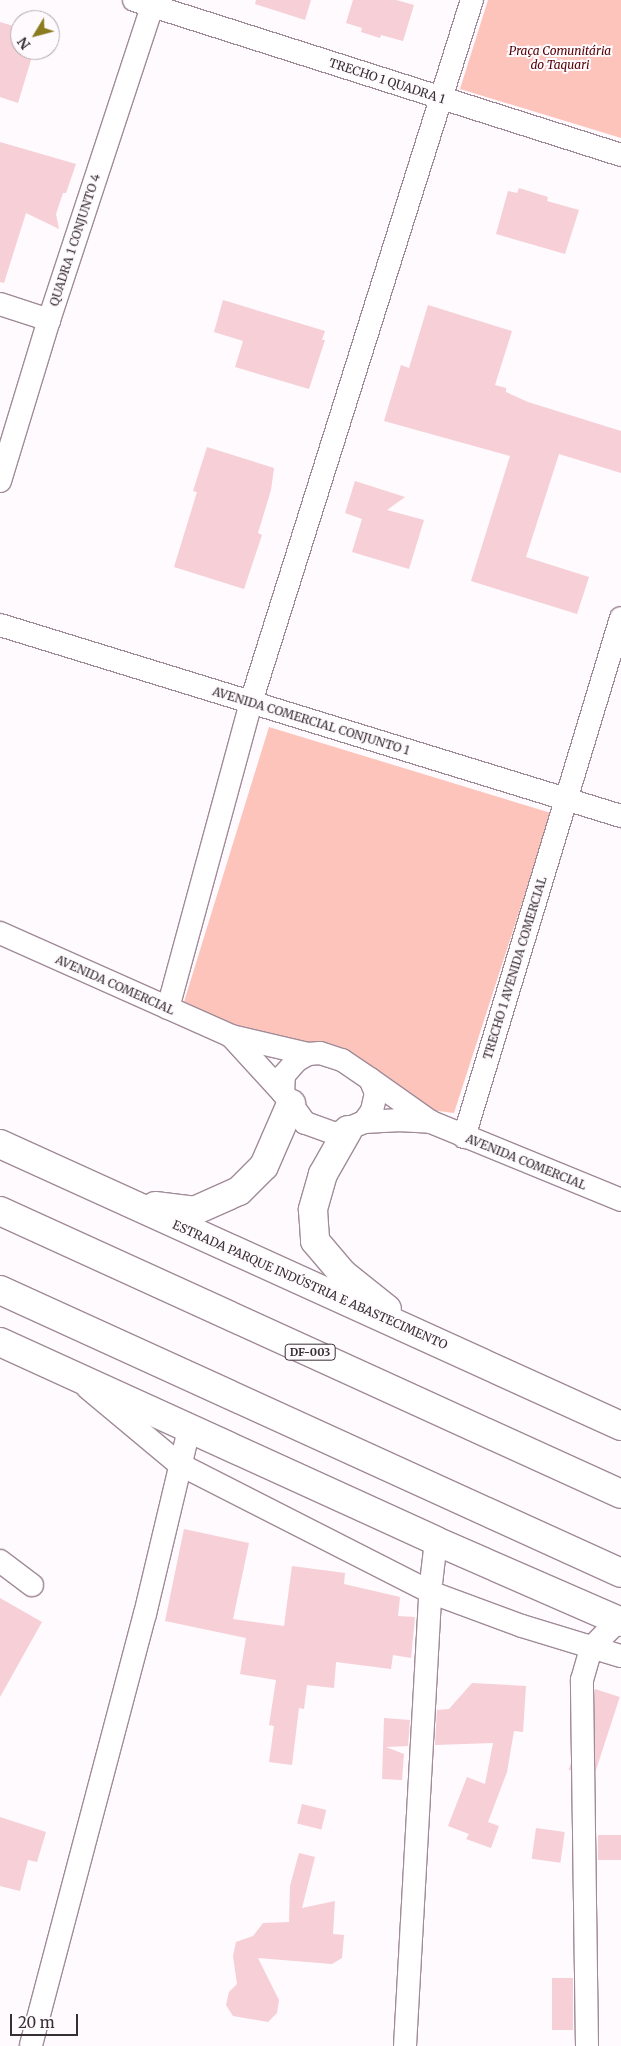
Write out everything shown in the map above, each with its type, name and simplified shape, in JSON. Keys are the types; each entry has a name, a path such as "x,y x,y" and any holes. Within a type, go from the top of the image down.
{"main road":[{"path":"130,1203 194,1211 239,1191 264,1166 287,1099"},
{"path":"356,1126 323,1174 313,1210 315,1241 343,1274 421,1336"},
{"name":"ESTRADA PARQUE INDÚSTRIA E ABASTECIMENTO","path":"0,1144 621,1426"},
{"name":"DF-003","path":"0,1211 621,1494"},
{"path":"0,1290 621,1573"},
{"path":"0,1342 436,1541 619,1621"}],"street":[{"path":"168,1008 251,702 472,0"},
{"name":"TRECHO 1 QUADRA 1","path":"147,2 621,155"},
{"name":"QUADRA 1 CONJUNTO 4","path":"0,481 147,2"},
{"path":"0,304 49,320"},
{"name":"TRECHO 1 AVENIDA COMERCIAL","path":"464,1137 621,618"},
{"name":"AVENIDA COMERCIAL CONJUNTO 1","path":"0,625 621,816"},
{"name":"AVENIDA COMERCIAL","path":"0,933 231,1036 308,1054"},
{"name":"AVENIDA COMERCIAL","path":"231,1036 287,1099"},
{"path":"320,1053 342,1060 370,1079 376,1093 372,1111 356,1126 336,1134 305,1123 287,1099 284,1076 296,1061 308,1054 320,1053"},
{"name":"AVENIDA COMERCIAL","path":"370,1079 431,1122 621,1200"},
{"name":"AVENIDA COMERCIAL","path":"356,1126 397,1120 431,1122"},
{"path":"74,1376 180,1464 430,1592 505,1620 621,1656"},
{"path":"31,2045 146,1614 189,1429"},
{"path":"405,2046 430,1592 436,1541"},
{"path":"0,1561 32,1585"},
{"path":"587,2046 582,1680 591,1648 619,1621"}],"green space":[{"name":"Praça Comunitária do Taquari","path":"488,0 621,0 621,138 460,89"},
{"path":"269,727 551,813 454,1113 430,1110 367,1071 332,1045 304,1046 229,1024 183,1005"}],"building":[{"path":"256,0 311,0 305,20 255,4"},
{"path":"353,0 396,0 414,5 403,41 381,35 380,38 361,32 362,28 346,23"},
{"path":"0,22 10,25 10,60 31,60 18,103 0,97"},
{"path":"0,142 76,164 56,214 59,229 26,213 4,283 0,282"},
{"path":"519,188 548,197 547,201 579,210 565,254 496,234 508,191 517,193"},
{"path":"223,300 325,331 322,340 325,340 309,389 235,367 243,341 214,332"},
{"path":"428,305 512,331 495,385 506,388 506,392 528,402 621,431 621,473 559,454 526,557 589,577 577,614 471,581 510,456 384,421 401,365 409,368"},
{"path":"207,447 274,468 271,490 258,533 262,535 244,589 174,567 197,492 193,491"},
{"path":"355,481 405,497 387,510 424,520 409,569 352,552 362,519 345,513"},
{"path":"184,1529 249,1543 233,1619 284,1626 292,1566 345,1573 344,1584 400,1597 398,1616 415,1617 411,1658 393,1655 391,1669 336,1662 334,1688 307,1685 304,1709 299,1708 292,1765 269,1762 274,1726 269,1725 276,1680 240,1674 246,1638 165,1621"},
{"path":"0,1598 42,1622 0,1697"},
{"path":"472,1683 526,1686 523,1732 514,1731 507,1772 488,1822 499,1826 491,1848 466,1839 469,1834 448,1826 467,1777 485,1784 493,1743 435,1745 437,1710 449,1709"},
{"path":"595,1689 620,1697 593,1778 569,1770"},
{"path":"384,1718 410,1720 408,1746 386,1747 404,1754 402,1780 382,1779"},
{"path":"302,1804 326,1810 321,1829 297,1823"},
{"path":"0,1817 46,1832 37,1862 28,1860 20,1891 0,1886"},
{"path":"536,1828 565,1832 560,1863 532,1859"},
{"path":"598,1835 621,1835 621,1860 598,1860"},
{"path":"299,1853 315,1857 302,1908 335,1901 333,1934 344,1935 342,1958 332,1964 258,1958 279,2000 277,2013 268,2022 233,2016 226,2005 229,1992 237,1984 233,1956 236,1942 253,1936 263,1923 289,1922 290,1886"},
{"path":"552,1978 573,1978 573,2030 552,2030"}]}
